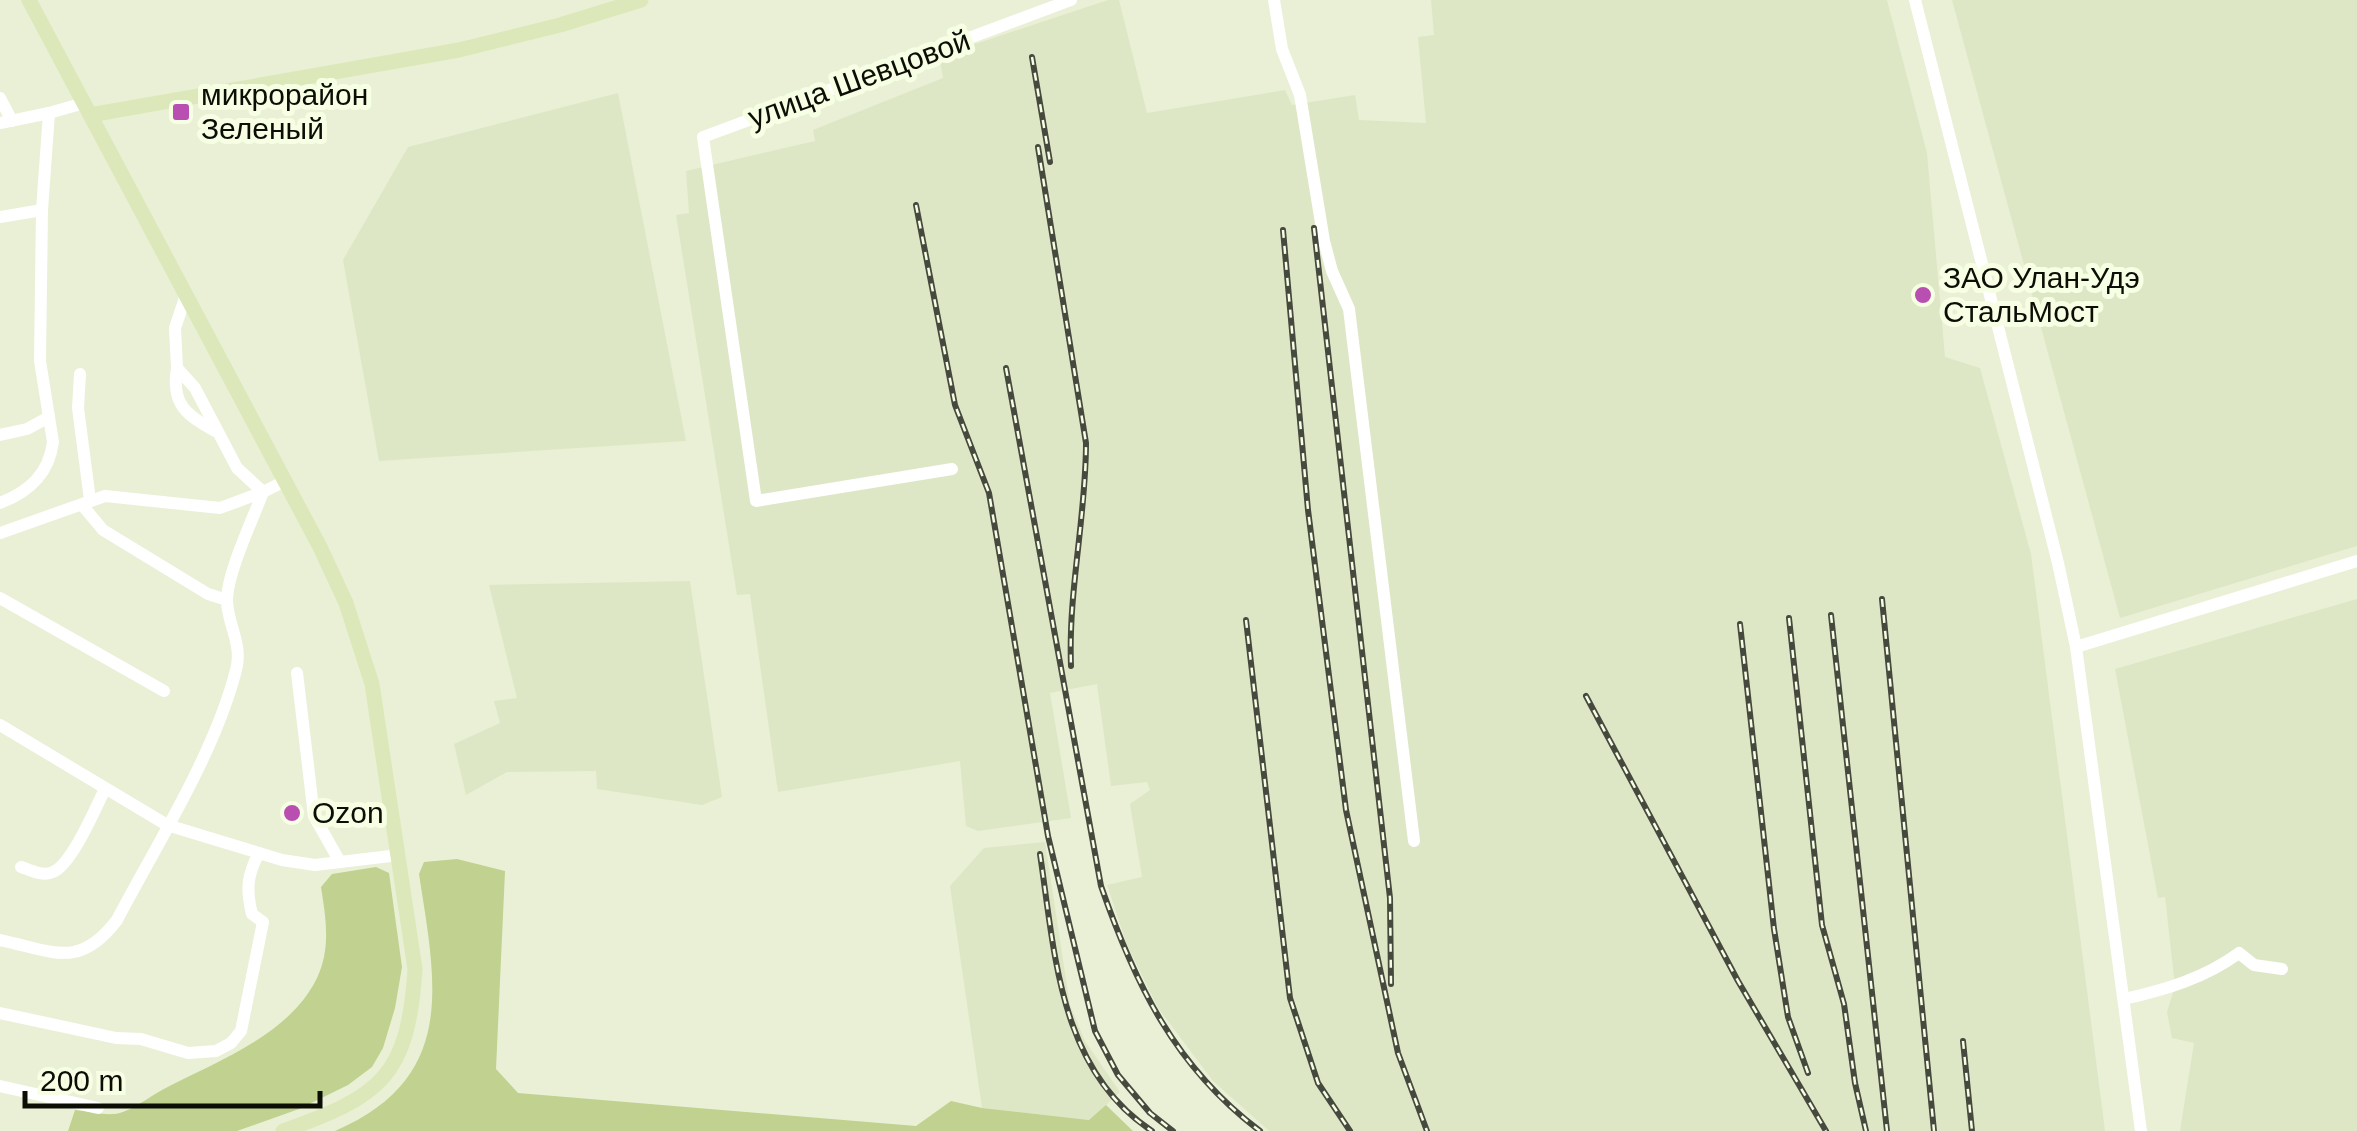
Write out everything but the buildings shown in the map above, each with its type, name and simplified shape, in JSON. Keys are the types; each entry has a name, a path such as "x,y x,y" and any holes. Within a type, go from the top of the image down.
{"main road":[{"path":"29,0 286,481 346,603 372,684 415,969 412,1014 402,1050 387,1076 362,1098 336,1112 284,1131"},
{"path":"87,109 459,50 641,0"}],"street":[{"name":"улица Шевцовой","path":"952,469 756,501 703,137 1071,0"},
{"path":"1274,0 1282,49 1300,95 1324,240 1348,309 1414,842"},
{"path":"1916,0 2076,646 2141,1131"},
{"path":"0,98 6,122 87,109"},
{"path":"0,503 36,482 48,465 53,442 40,361 42,210 49,114"},
{"path":"0,216 42,210"},
{"path":"186,295 174,328 178,368 174,386 180,404 190,416 218,432"},
{"path":"178,368 195,388 237,468 264,492"},
{"path":"80,374 78,408 86,502 102,530 208,594 226,600"},
{"path":"0,435 27,429 49,417"},
{"path":"0,533 106,496 220,508 286,481"},
{"path":"0,940 67,954 86,951 116,920 208,744 236,670 238,648 226,600 264,492"},
{"path":"2076,646 2357,561"},
{"path":"0,598 164,691"},
{"path":"298,673 314,816 340,862"},
{"path":"0,725 167,825 259,853 315,865 399,855"},
{"path":"21,866 42,874 54,872 68,856 106,789"},
{"path":"0,1012 116,1038 142,1039 188,1053 206,1054 224,1047 241,1030 263,922 252,914 248,883 248,874 259,853"},
{"path":"2124,999 2168,988 2217,969 2239,953 2254,965 2282,969"},
{"path":"0,1086 98,1108"}],"shaded area":[{"path":"1108,0 1119,0 1147,113 1285,90 1292,105 1355,95 1359,120 1426,123 1418,37 1434,35 1431,0 1887,0 1927,153 1945,357 1980,368 2031,554 2105,1131 1269,1131 1213,1081 1158,1008 1127,945 1107,885 1142,877 1130,804 1150,790 1147,782 1111,786 1097,684 1050,693 1071,818 978,831 966,826 960,761 778,792 750,594 737,595 676,215 689,213 686,171 815,141 813,130 943,78 939,56"},
{"path":"1952,0 2357,0 2357,546 2120,618"},
{"path":"618,93 686,441 379,461 343,260 408,147"},
{"path":"690,581 722,797 702,805 597,789 596,771 507,772 466,795 454,744 500,723 494,701 517,698 489,585"},
{"path":"2357,599 2357,1131 2180,1131 2194,1043 2172,1038 2167,1012 2175,986 2165,897 2158,898 2115,669"},
{"path":"1045,842 1070,1005 1085,1041 1120,1092 1090,1120 982,1108 950,886 984,848"}],"green space":[{"path":"457,859 505,871 496,1069 518,1093 916,1126 951,1101 1089,1120 1106,1105 1133,1131 335,1131 375,1109 402,1084 420,1055 429,1024 432,990 419,874 424,862"},
{"path":"376,867 389,873 402,967 383,1048 372,1067 348,1085 299,1109 237,1131 68,1131 75,1110 109,1114 126,1111 270,1032 304,998 317,978 326,944 321,887 332,874"}],"railway":[{"path":"1032,57 1050,162"},
{"path":"1038,147 1086,443 1071,666"},
{"path":"916,205 955,405 989,493 1048,836 1095,1031 1118,1075 1150,1113 1173,1131"},
{"path":"1314,228 1390,898 1391,984"},
{"path":"1283,230 1308,510 1346,810 1398,1053 1427,1131"},
{"path":"1006,368 1101,886 1128,957 1161,1021 1204,1080 1260,1131"},
{"path":"1882,599 1934,1131"},
{"path":"1831,615 1887,1131"},
{"path":"1789,618 1822,925 1844,1004 1866,1131"},
{"path":"1246,620 1290,998 1318,1083 1350,1131"},
{"path":"1740,624 1774,929 1788,1017 1808,1073"},
{"path":"1586,696 1738,981 1826,1131"},
{"path":"1040,854 1058,970 1080,1043 1097,1076 1121,1106 1152,1131"},
{"path":"1963,1041 1972,1131"}],"place":[{"name":"микрорайон Зеленый","path":"181,112"},
{"name":"ЗАО Улан-Удэ СтальМост","path":"1923,295"},
{"name":"Ozon","path":"292,813"}]}
